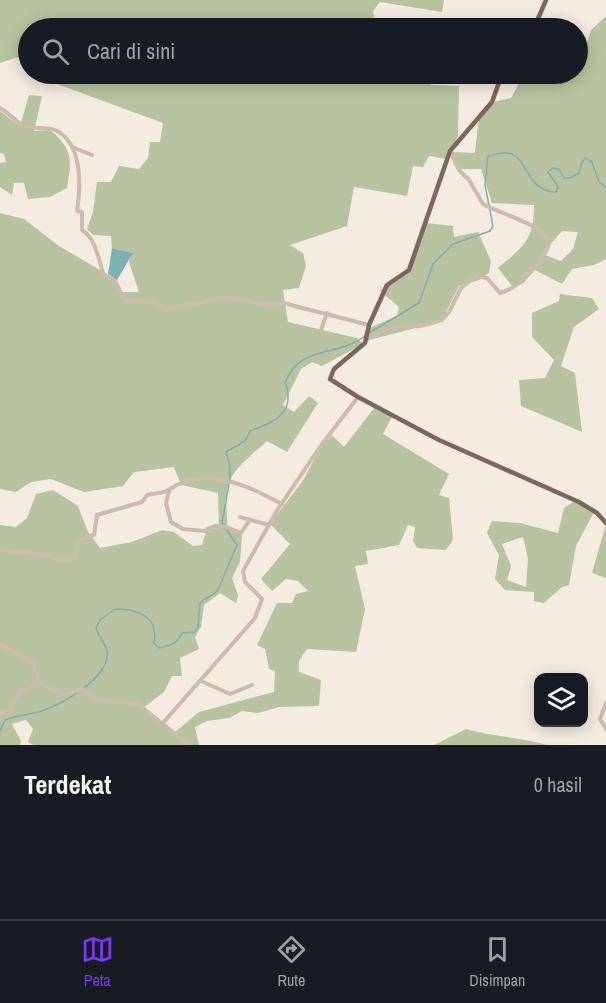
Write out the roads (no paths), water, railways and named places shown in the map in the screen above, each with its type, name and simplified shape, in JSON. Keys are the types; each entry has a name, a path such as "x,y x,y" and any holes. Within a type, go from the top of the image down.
{"main road":[{"path":"538,18 546,0"},
{"path":"498,84 492,102 450,151 409,270 387,285 368,328 367,339 330,376 333,382 358,397 439,440 579,502 597,513 606,523"}],"street":[{"path":"0,108 26,126 55,130 71,147 77,160 77,176 80,184 77,211 82,212 82,230 88,233 93,243 104,276 116,282 123,298 128,301 154,302 165,309 172,309 206,299 240,297 327,313 368,328"},
{"path":"71,147 92,155"},
{"path":"367,339 388,327 421,327 442,320 449,312 461,288 476,276 487,278 500,293 521,283 548,250 549,240 515,217 488,207 459,170 450,151"},
{"path":"321,330 327,313"},
{"path":"162,724 255,618 260,608 261,597 245,582 242,573 282,504 322,444 358,397"},
{"path":"0,550 49,555 58,560 74,559 76,546 80,540 94,535 98,515 142,502 147,495 168,490 195,478 228,481 257,490 282,504"},
{"path":"168,490 166,503 172,524 183,529 205,531 209,528 225,526 241,533 249,521"},
{"path":"240,517 269,525"},
{"path":"1,645 34,664 39,682 63,696 84,690 98,700 138,704 189,745"},
{"path":"201,681 230,694 252,686"},
{"path":"0,713 8,713 21,691 39,682"},
{"path":"606,703 600,719 606,729"}],"water":[{"path":"112,248 133,253 117,280 108,274"}],"waterway":[{"path":"369,333 419,303 433,264 453,244 490,231 493,226 485,185 488,156 500,153 514,155 538,186 556,192 558,186 548,172 553,168 559,169 564,178 570,178 579,173 582,162 586,158 592,162 599,182 606,188"},
{"path":"230,479 230,466 226,452 245,441 250,431 281,415 288,402 285,382 292,370 310,356 343,347 365,336"},
{"path":"0,731 5,720 61,703 95,679 107,658 106,648 96,628 100,620 115,609 124,609 145,616 153,627 154,643 159,648 173,644 182,633 194,632 198,628 200,603 218,590 237,545 222,523 229,484"}]}
